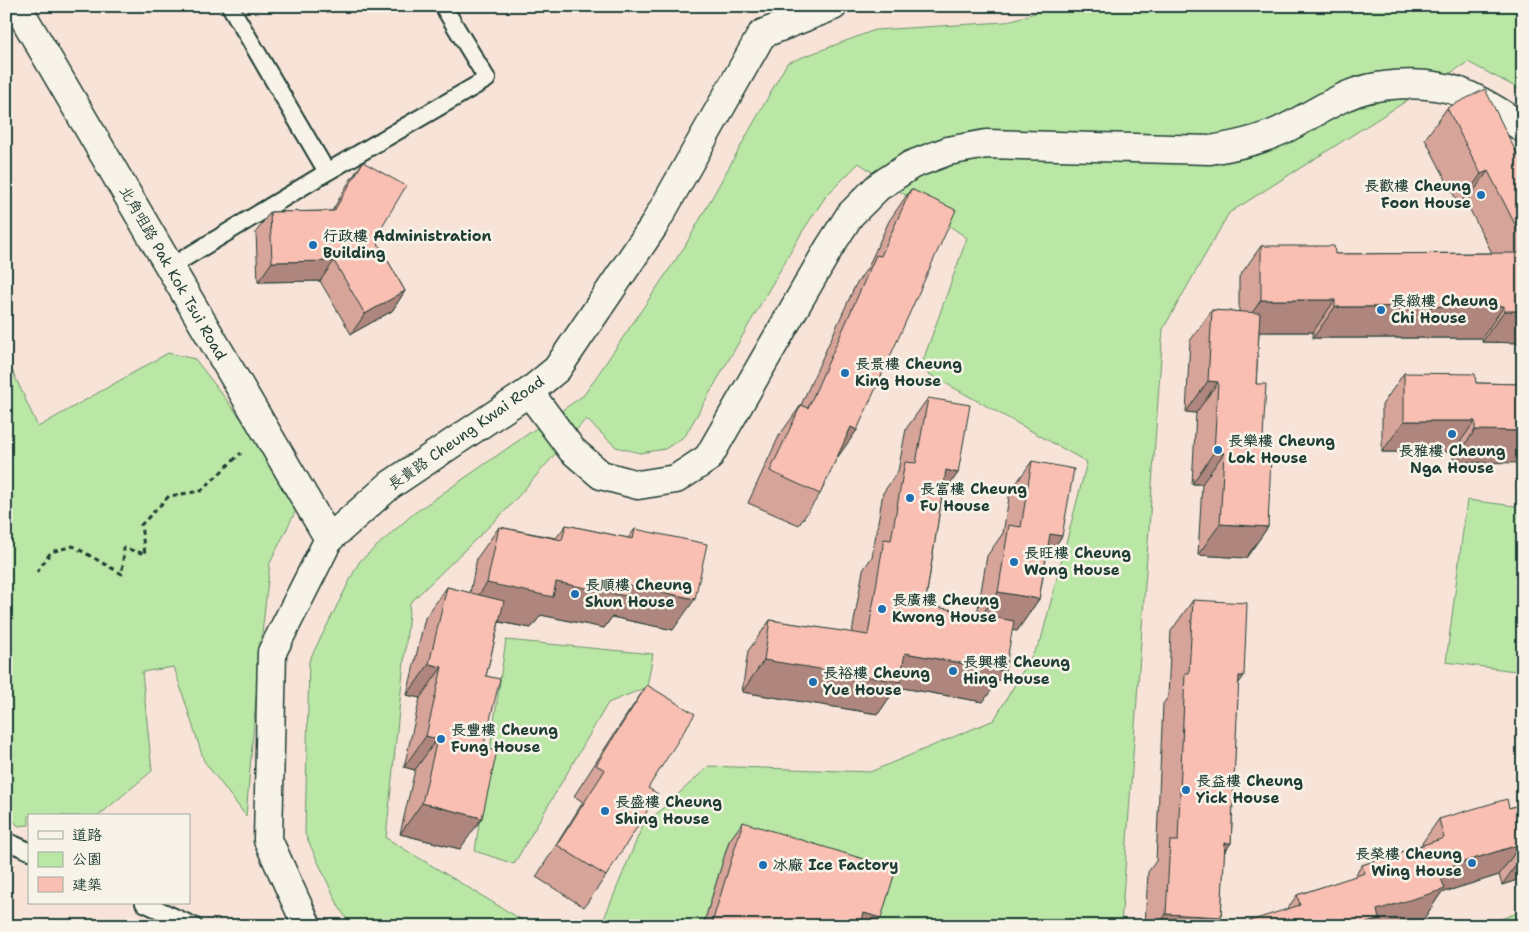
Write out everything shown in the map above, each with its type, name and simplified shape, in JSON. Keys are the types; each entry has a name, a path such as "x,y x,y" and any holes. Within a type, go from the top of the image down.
{"street":[{"name":"北角咀路 Pak Kok Tsui Road","path":"17,6 329,539"},
{"name":"長貴路 Cheung Kwai Road","path":"307,926 268,840 272,652 329,539 390,484 529,392 557,369 653,227 762,34 833,6"},
{"path":"529,392 572,450 601,475 638,485 676,479 708,458 850,215 878,187 911,165 948,151 986,144 1210,150 1246,144 1279,132 1346,96 1382,85 1421,84 1458,92 1494,108 1523,128"}],"lane":[{"path":"230,6 327,172"},
{"path":"170,267 327,172 487,79 443,6"},
{"path":"6,841 28,851"},
{"path":"146,904 194,926"}],"path":[{"path":"37,572 51,552 73,546 122,574 124,548 145,554 141,525 169,496 201,491 265,430"}],"green space":[{"path":"1058,6 1523,6 1523,91 1468,62 1229,213 1163,329 1121,926 870,926 729,842 703,926 601,926 642,827 709,766 870,772 994,720 1041,640 1087,462 920,369 967,238 859,163 826,196 802,232 685,436 665,449 640,453 616,447 586,419 507,509 410,603 386,838 532,926 351,926 339,907 305,834 309,661 359,562 413,514 584,395 685,246 787,63 875,30 1005,22"},
{"path":"168,353 195,359 242,420 297,508 270,563 260,651 246,816 204,761 174,667 142,672 152,771 100,814 28,814 28,825 18,826 6,812 6,357 38,427"},
{"path":"1467,500 1523,507 1523,672 1446,662"},
{"path":"506,640 653,654 647,687 608,703 514,864 475,851"},
{"path":"1523,911 1523,926 1481,926"}],"building":[{"path":"1485,89 1518,156 1523,153 1523,240 1488,171 1481,174 1447,108"},
{"name":"行政樓 Administration Building","path":"363,162 406,186 375,238 405,291 365,314 334,261 272,262 270,212 334,211"},
{"name":"長景樓 Cheung King House","path":"911,189 956,210 857,430 851,427 820,494 770,471 801,405 808,408 876,255 881,256"},
{"path":"1261,246 1334,246 1335,254 1523,253 1523,311 1504,311 1504,306 1335,307 1335,300 1261,300"},
{"path":"1212,310 1260,313 1256,384 1266,384 1262,455 1271,456 1268,527 1220,524 1224,453 1214,452 1218,382 1208,381"},
{"path":"1404,373 1475,374 1476,383 1523,384 1523,431 1475,430 1475,421 1404,421"},
{"path":"928,398 970,405 958,473 946,470 925,605 1014,621 1005,671 905,653 900,682 764,660 770,620 868,635 884,539 891,540 905,462 916,463"},
{"path":"1032,461 1074,469 1062,536 1050,534 1039,599 998,592 1009,525 1021,527"},
{"path":"566,525 633,539 635,529 707,544 695,599 628,585 626,596 556,582 553,597 487,583 499,527 562,540"},
{"path":"447,587 504,601 486,676 500,679 483,748 497,751 482,818 422,803 437,739 426,736 442,667 429,664"},
{"path":"1193,600 1247,603 1244,676 1239,676 1231,843 1225,843 1221,917 1166,914 1170,841 1178,841 1185,673 1189,673"},
{"name":"長盛樓 Cheung Shing House","path":"647,685 695,714 648,788 658,794 606,876 557,845 605,770 596,765"},
{"path":"1507,799 1509,808 1523,804 1523,850 1521,844 1438,870 1445,889 1377,910 1379,919 1357,926 1234,926 1300,905 1297,895 1365,873 1362,865 1444,838 1439,819"},
{"name":"冰廠 Ice Factory","path":"743,822 896,869 881,918 864,913 860,926 711,926"}],"place":[{"name":"長歡樓 Cheung Foon House","path":"1481,195"},
{"name":"行政樓 Administration Building","path":"313,245"},
{"name":"長緻樓 Cheung Chi House","path":"1381,310"},
{"name":"長景樓 Cheung King House","path":"845,373"},
{"name":"長雅樓 Cheung Nga House","path":"1452,434"},
{"name":"長樂樓 Cheung Lok House","path":"1218,450"},
{"name":"長富樓 Cheung Fu House","path":"910,498"},
{"name":"長旺樓 Cheung Wong House","path":"1014,562"},
{"name":"長順樓 Cheung Shun House","path":"575,594"},
{"name":"長廣樓 Cheung Kwong House","path":"882,609"},
{"name":"長興樓 Cheung Hing House","path":"953,671"},
{"name":"長裕樓 Cheung Yue House","path":"813,682"},
{"name":"長豐樓 Cheung Fung House","path":"441,739"},
{"name":"長益樓 Cheung Yick House","path":"1186,790"},
{"name":"長盛樓 Cheung Shing House","path":"605,811"},
{"name":"長榮樓 Cheung Wing House","path":"1472,863"},
{"name":"冰廠 Ice Factory","path":"763,865"}]}
